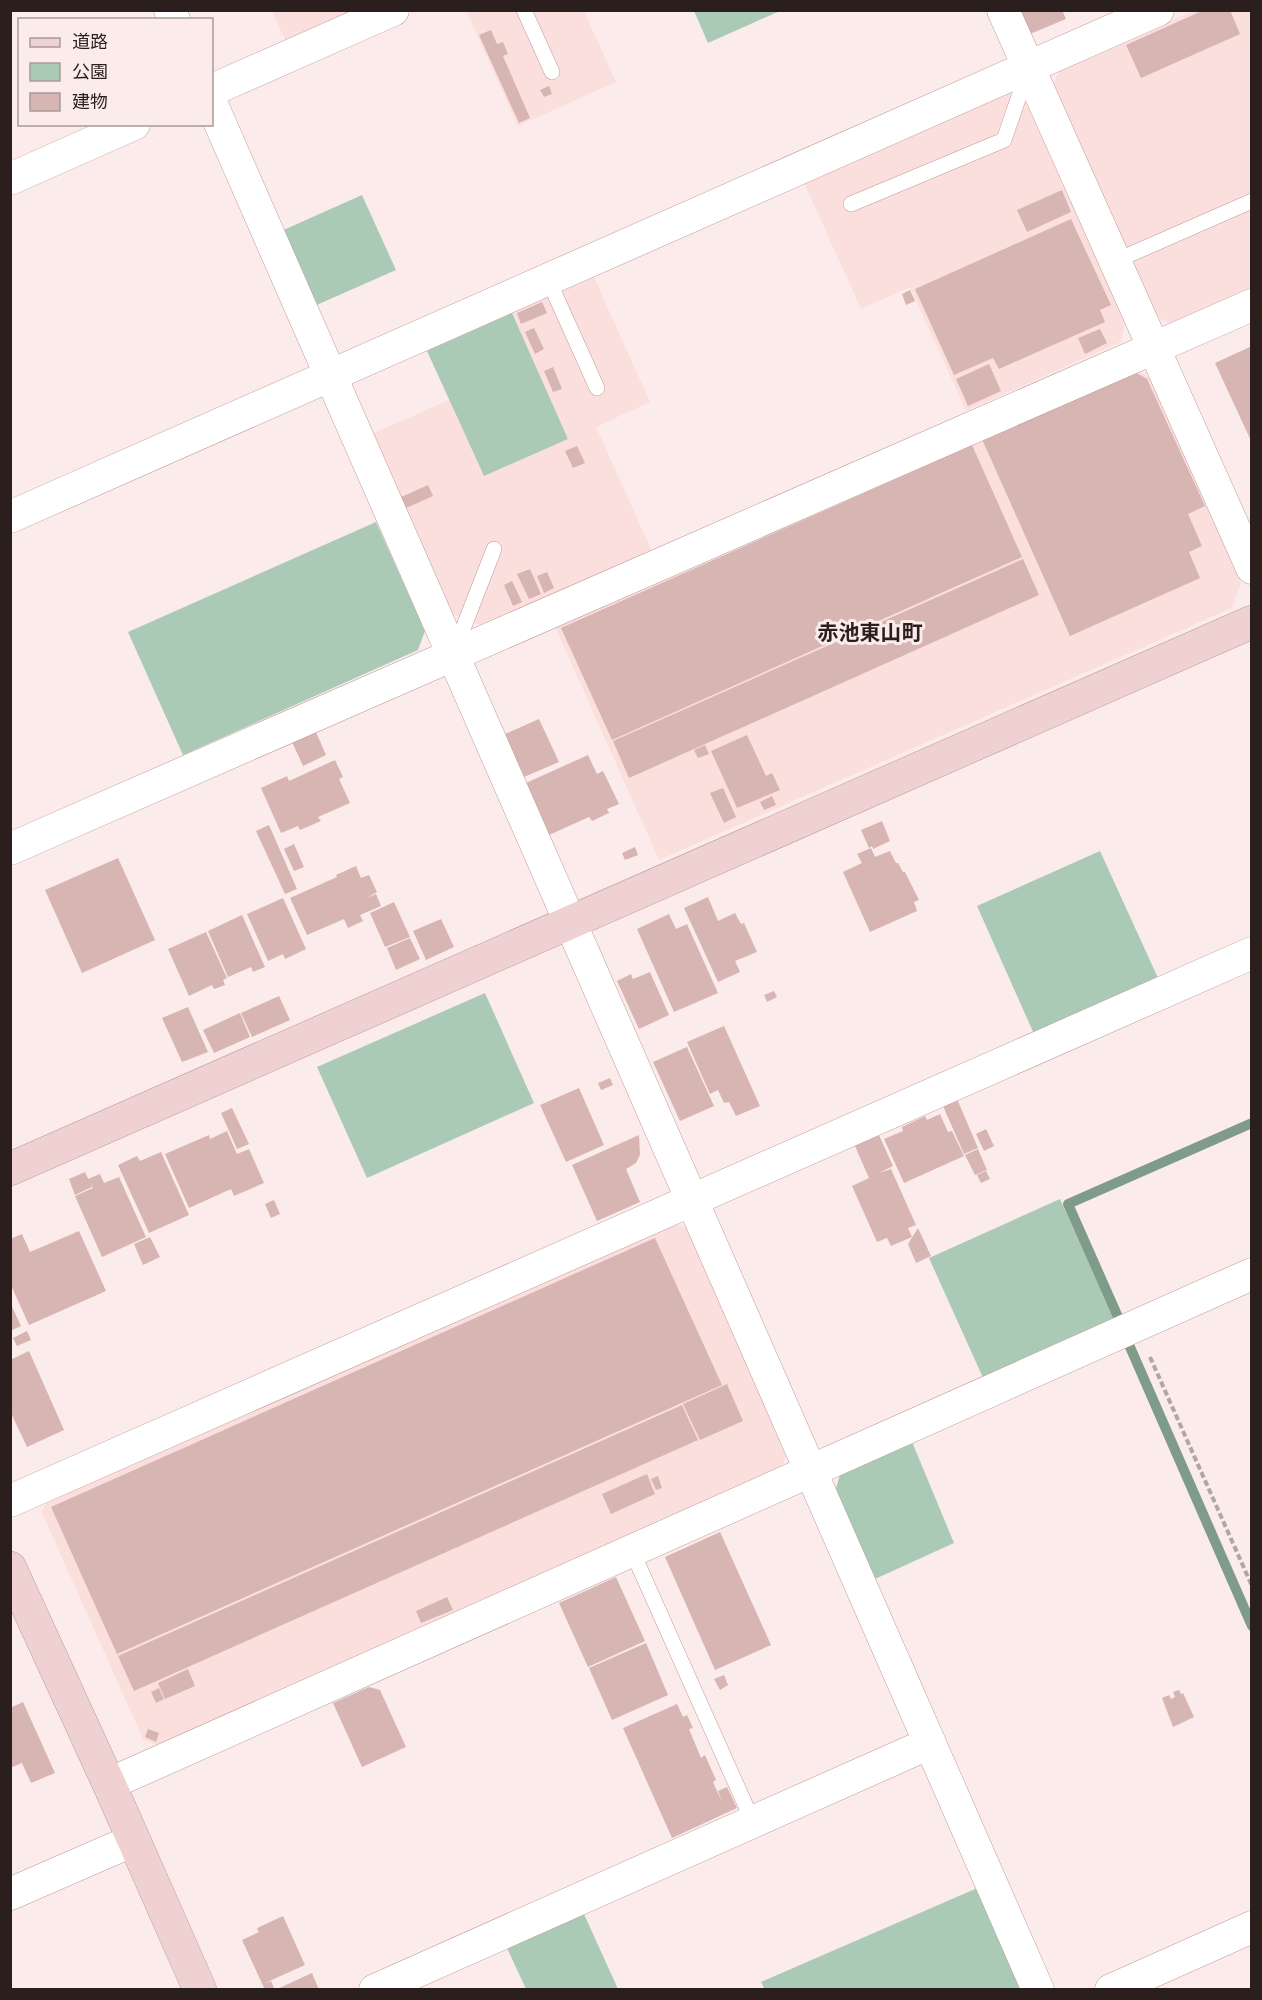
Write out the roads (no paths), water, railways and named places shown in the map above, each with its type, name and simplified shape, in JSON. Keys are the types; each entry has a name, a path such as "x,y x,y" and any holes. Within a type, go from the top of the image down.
{"street":[{"path":"213,90 393,10"},
{"path":"1003,10 1251,568"},
{"path":"10,517 1158,10"},
{"path":"213,107 1038,1989"},
{"path":"10,179 129,126"},
{"path":"10,849 1251,305"},
{"path":"10,1169 1251,622"},
{"path":"10,1501 1251,953"},
{"path":"110,1784 1251,1274"},
{"path":"10,1568 110,1784 200,1989"},
{"path":"375,1989 930,1743"},
{"path":"10,1894 134,1840"},
{"path":"1111,1989 1251,1927"}],"lane":[{"path":"524,10 552,72"},
{"path":"851,204 1004,140 1029,68"},
{"path":"1115,261 1251,201"},
{"path":"548,279 597,388"},
{"path":"453,655 494,549"},
{"path":"632,1551 753,1822"}],"waterway":[{"path":"1118,1317 1068,1204 1252,1123"},
{"path":"1130,1347 1252,1626"}],"district":[{"name":"赤池東山町","path":"870,632"}]}
